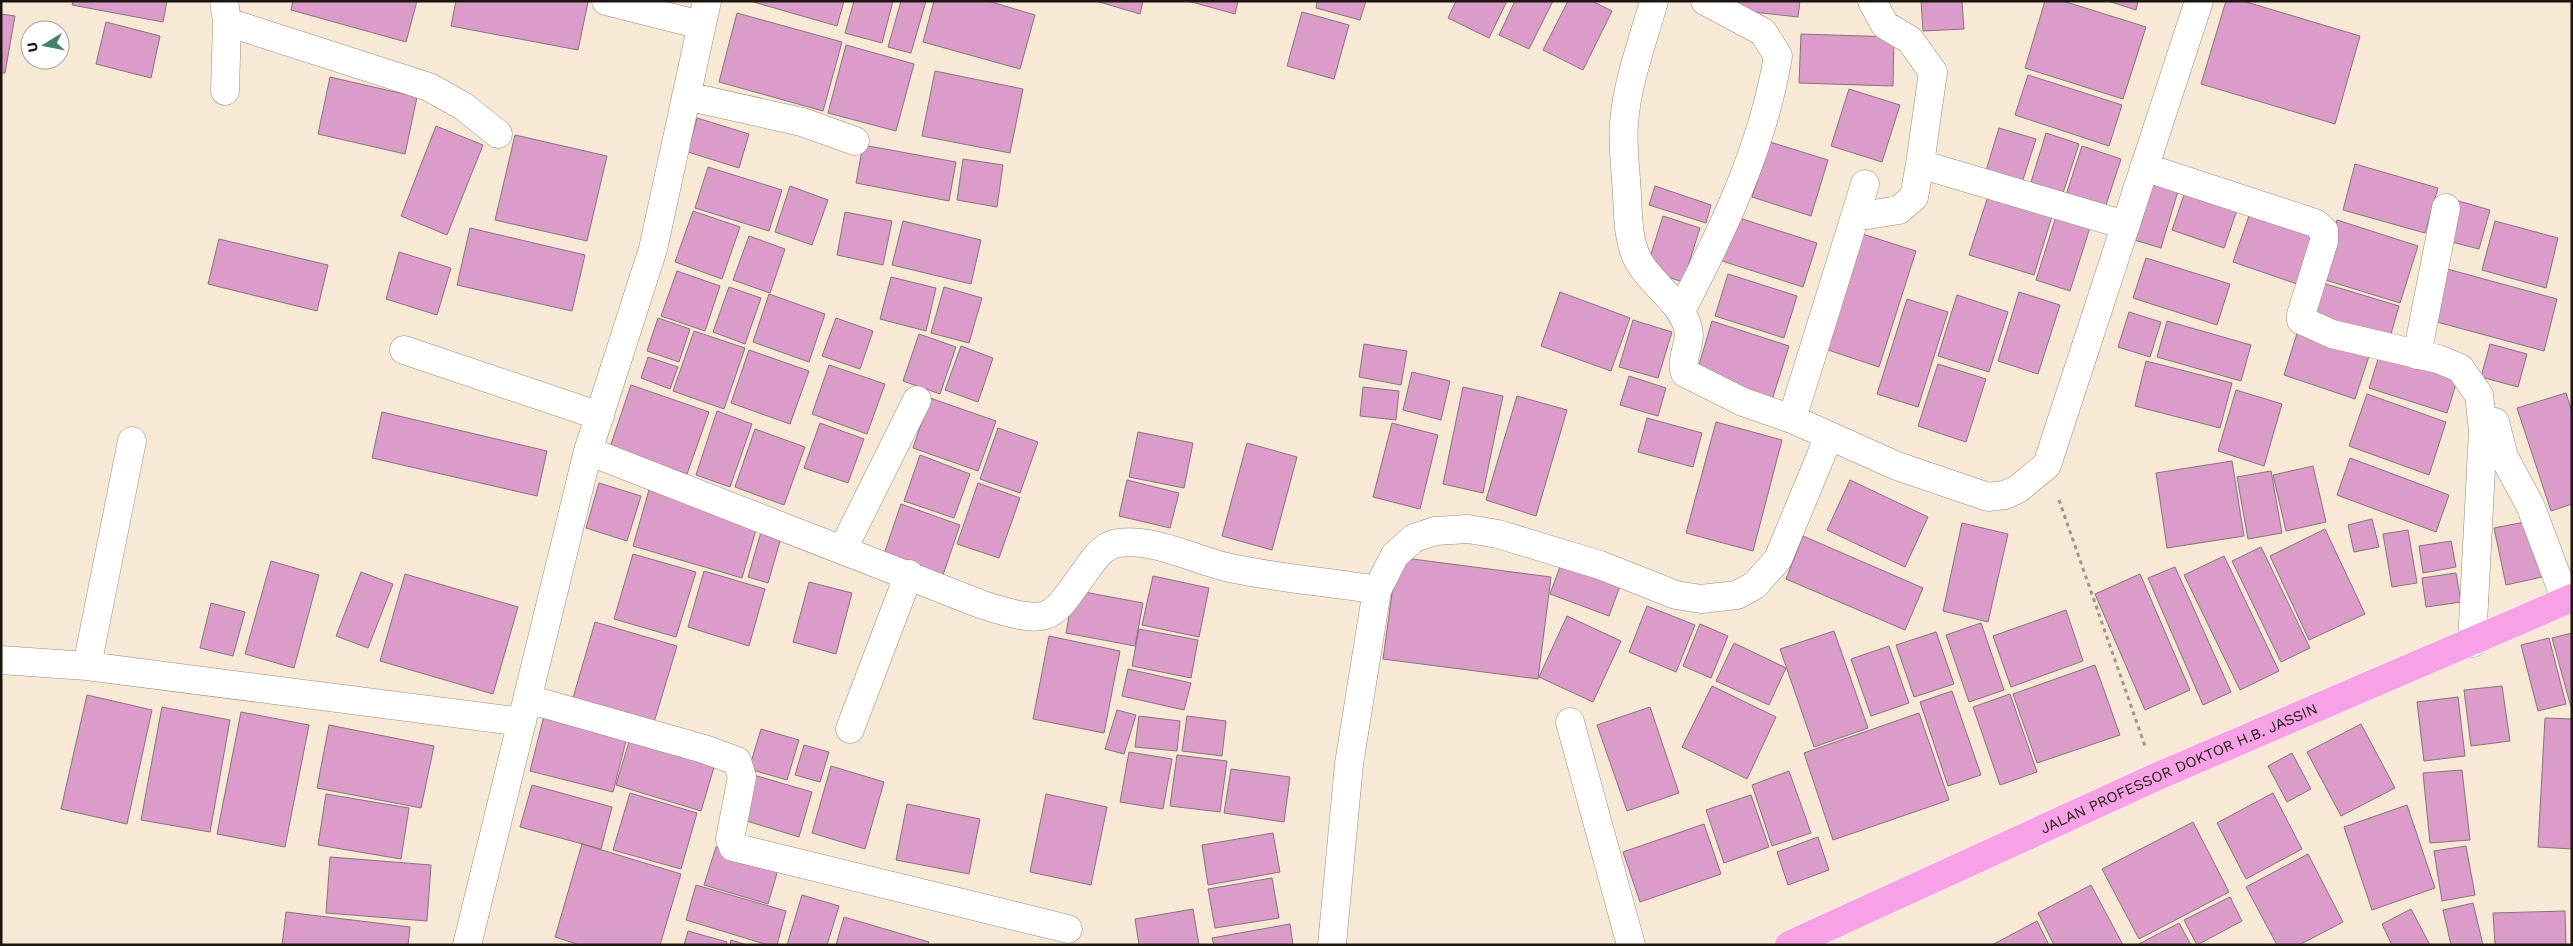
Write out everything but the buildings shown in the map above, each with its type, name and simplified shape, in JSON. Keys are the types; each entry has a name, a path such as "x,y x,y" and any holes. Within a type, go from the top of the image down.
{"highway":[{"name":"JALAN PROFESSOR DOKTOR H.B. JASSIN","path":"1806,942 2156,778 2569,600"}],"street":[{"path":"467,945 588,451 652,249 704,13 606,1"},
{"path":"1654,1 1628,93 1624,124 1628,214 1631,239 1638,262 1680,311 1690,334 1683,366 1684,373 1743,402 1792,418 1897,466 1988,496 2005,496 2018,489 2047,465 2198,1"},
{"path":"1680,311 1732,205 1759,139 1778,56 1763,32 1705,1"},
{"path":"1855,217 1899,210 1914,197 1933,72 1910,40 1884,25 1872,1"},
{"path":"225,91 225,12 429,87 464,106 498,134"},
{"path":"686,96 802,122 855,141"},
{"path":"1920,164 2125,225"},
{"path":"2144,167 2315,223 2324,231 2324,241 2301,315 2302,320 2332,334 2438,359 2460,368 2479,395 2483,430 2472,643"},
{"path":"1792,418 1865,184"},
{"path":"2417,355 2446,208"},
{"path":"404,350 600,416"},
{"path":"843,549 917,400"},
{"path":"2495,422 2504,458 2530,505 2569,600"},
{"path":"1332,945 1349,764 1377,590 1395,555 1414,538 1435,531 1468,529 1498,534 1566,554 1676,595 1700,599 1737,595 1754,584 1778,559 1830,436"},
{"path":"87,666 132,441"},
{"path":"588,451 909,574 983,605 1019,616 1036,618 1047,616 1059,608 1101,551 1116,543 1135,541 1230,568 1377,590"},
{"path":"850,729 909,574"},
{"path":"1,660 87,666 525,711 704,749 736,761 741,769 742,777 730,839 734,847 1068,929"},
{"path":"1570,722 1631,945"}],"path":[{"path":"2047,465 2156,778"}]}
